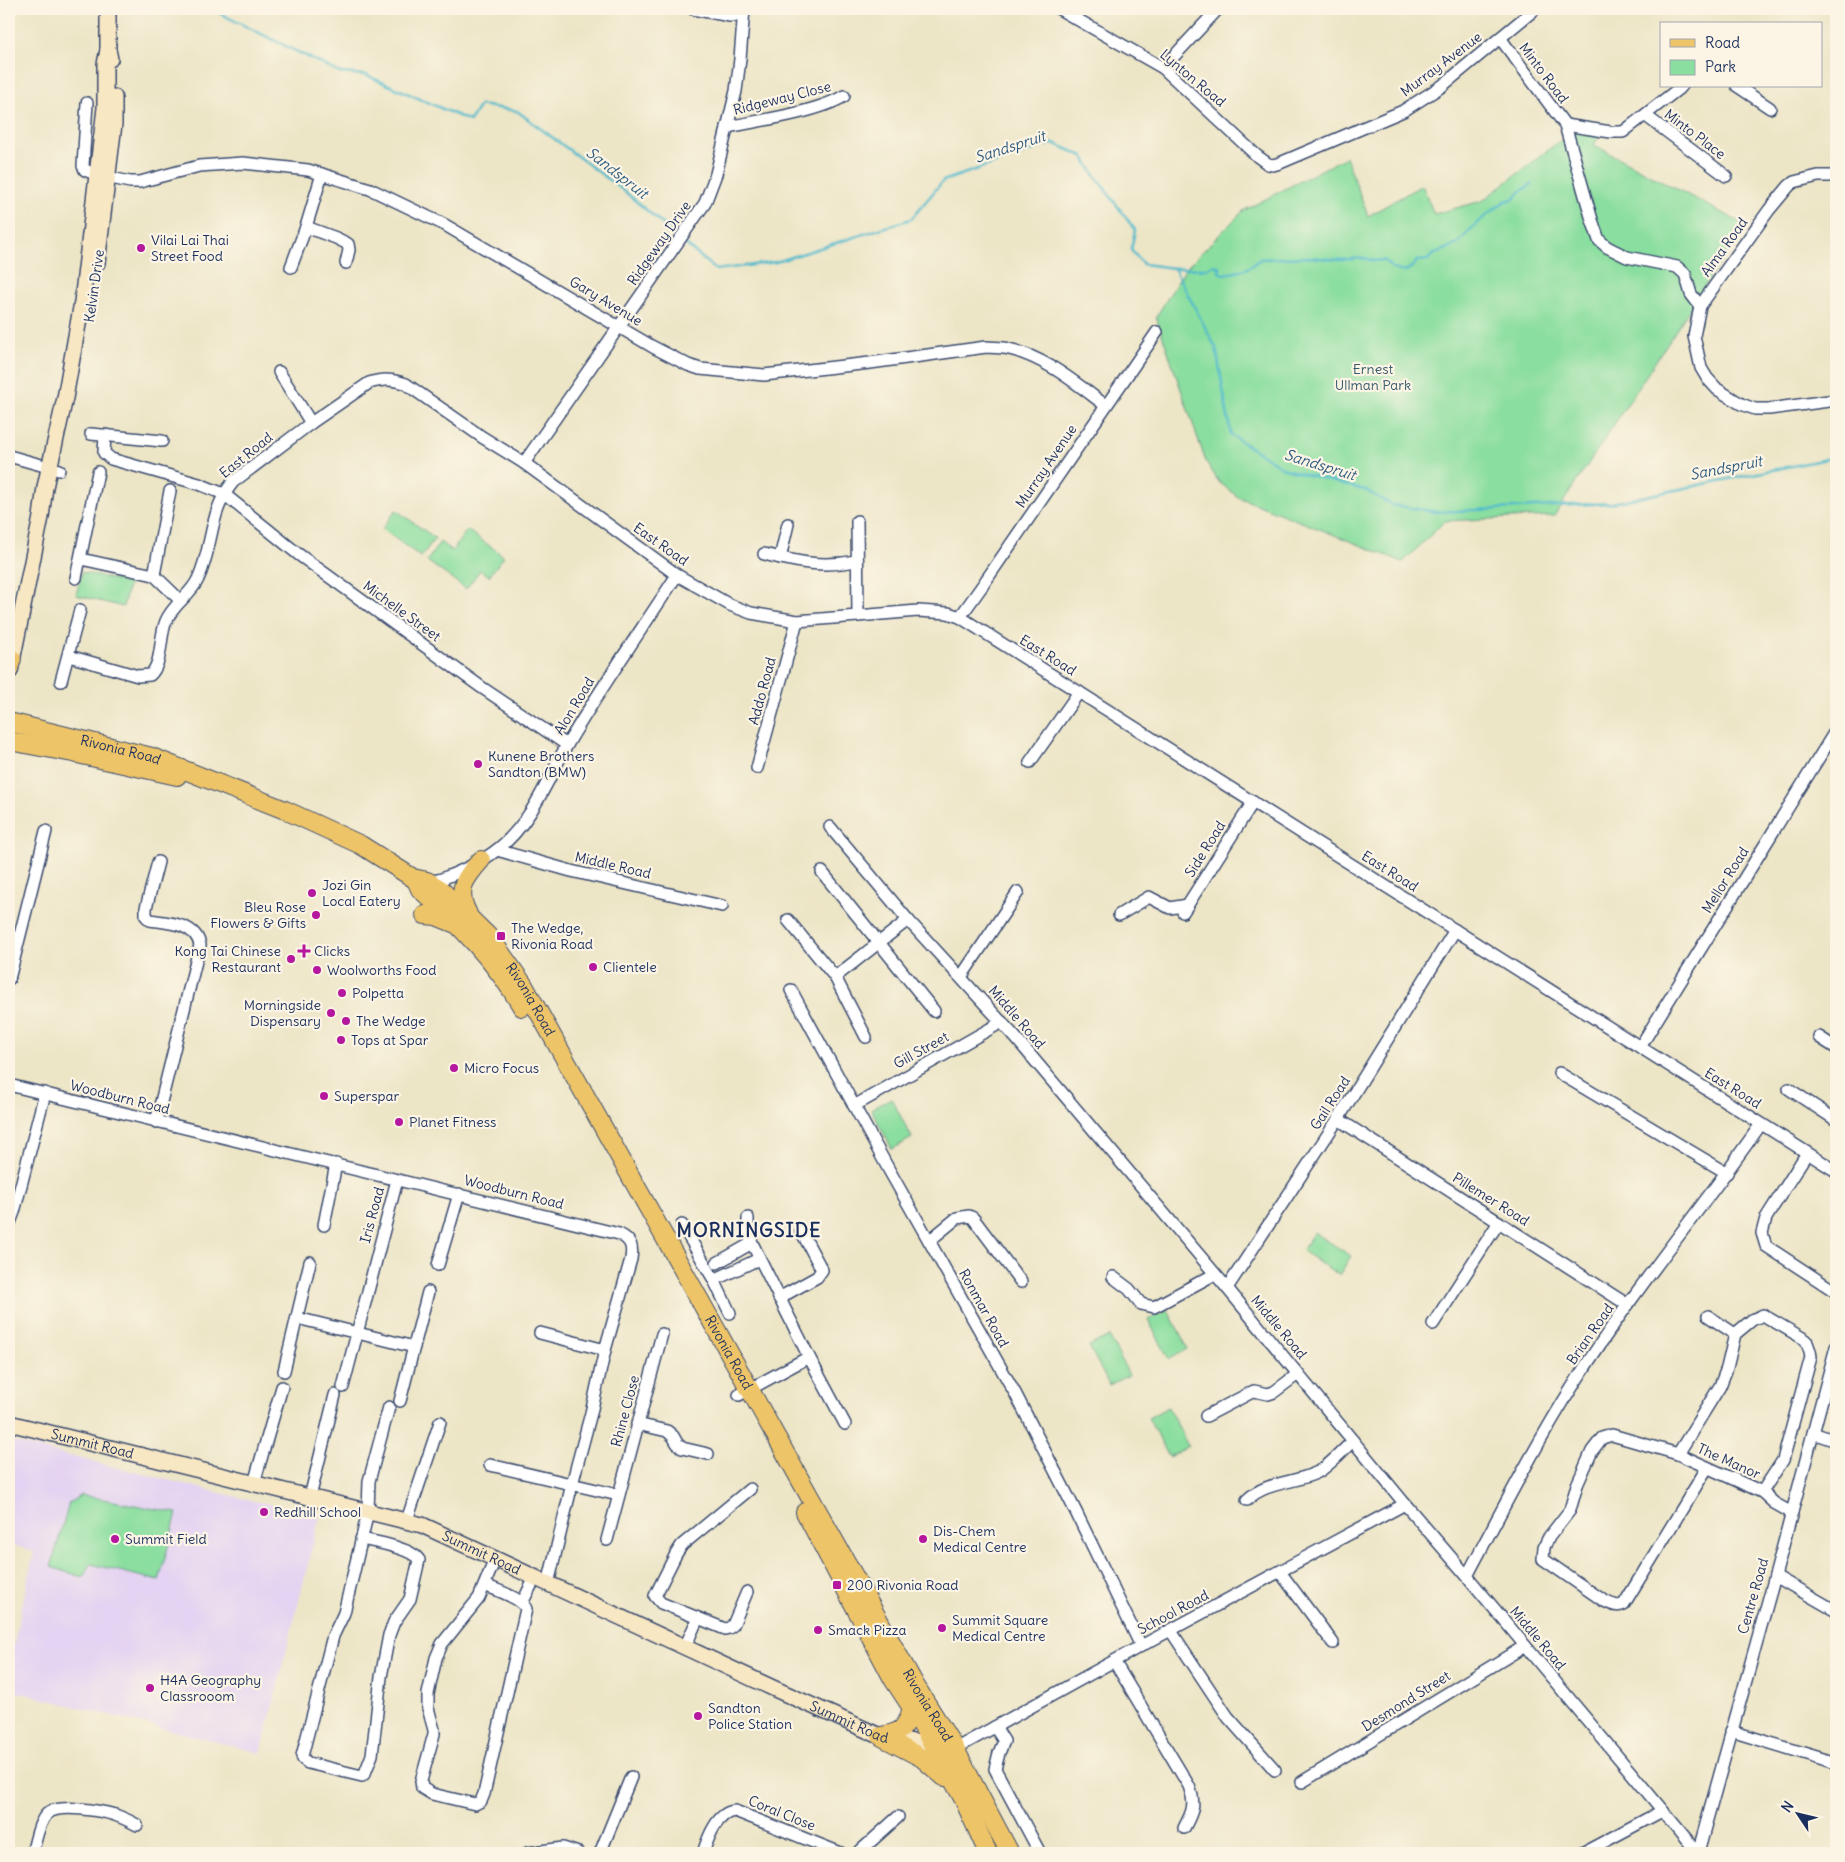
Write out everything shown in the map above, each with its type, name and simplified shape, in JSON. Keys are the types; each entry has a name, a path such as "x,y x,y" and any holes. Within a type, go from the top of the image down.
{"main road":[{"name":"Kelvin Drive","path":"10,667 41,517 43,496 54,468 76,345 102,177 108,11"},
{"name":"Rivonia Road","path":"9,722 152,757 285,810 361,845 429,890 465,923 514,992 618,1176 744,1392 838,1546 915,1685 955,1749 1010,1853"},
{"name":"Rivonia Road","path":"9,741 73,753 229,788"},
{"path":"429,890 436,916 465,923 462,887 469,873 481,860"},
{"name":"Rivonia Road","path":"744,1392 781,1467 893,1679 912,1708 931,1745 963,1798 988,1853"},
{"name":"Summit Road","path":"9,1423 422,1525 882,1737 955,1749"},
{"path":"834,1567 833,1554 838,1546"},
{"path":"882,1737 900,1731 906,1725 912,1708"},
{"path":"882,1737 929,1762 963,1798"}],"street":[{"path":"693,9 730,16 744,12"},
{"name":"Lynton Road","path":"1059,9 1163,68 1263,162 1273,165"},
{"path":"1163,68 1218,9"},
{"name":"Murray Avenue","path":"1273,165 1289,160 1403,111 1442,86 1533,9"},
{"name":"Ridgeway Drive","path":"524,464 618,326 690,226 710,192 736,91 744,12"},
{"name":"Minto Road","path":"1500,38 1565,125"},
{"name":"Minto Place","path":"1565,125 1622,132 1646,116 1680,88"},
{"path":"1741,88 1770,108"},
{"name":"Ridgeway Close","path":"727,127 807,110 832,103 844,96"},
{"path":"87,103 83,166 85,170 102,177"},
{"name":"Minto Place","path":"1646,116 1726,176"},
{"path":"1565,125 1599,240 1607,247 1627,257 1678,267 1687,278 1691,294 1700,306"},
{"name":"Gary Avenue","path":"102,177 140,182 199,166 224,163 289,167 322,174 370,189 445,225 653,347 700,369 764,375 986,348 1009,349 1049,366 1105,405"},
{"path":"291,267 306,227 322,174"},
{"name":"Alma Road","path":"1836,176 1818,176 1789,186 1769,210 1700,306 1694,336 1701,368 1707,378 1718,389 1741,404 1755,409 1769,409 1836,400"},
{"path":"306,227 348,244 349,254 346,263"},
{"name":"Murray Avenue","path":"960,617 1157,332"},
{"path":"278,372 311,423"},
{"name":"East Road","path":"224,494 240,476 369,383 379,380 397,381 406,384 524,464 677,576 730,605 751,614 773,619 797,621 918,611 948,613 960,617 1836,1171"},
{"path":"91,434 162,441"},
{"name":"Michelle Street","path":"105,435 104,453 111,459 199,484 224,494 298,554 481,687 567,745"},
{"path":"9,456 54,468"},
{"path":"76,578 98,472"},
{"path":"154,575 170,491"},
{"path":"69,656 138,676 150,675 154,672 166,621 180,600 198,580 216,512 224,494"},
{"path":"856,521 858,616"},
{"path":"780,558 788,524"},
{"path":"764,554 819,565 839,565 856,562"},
{"path":"81,559 154,575 180,600"},
{"name":"Alon Road","path":"429,890 497,850 525,821 567,745 610,676 677,576"},
{"path":"62,681 80,610"},
{"name":"Addo Road","path":"757,768 797,621"},
{"path":"1030,762 1079,692"},
{"name":"Mellor Road","path":"1640,1047 1836,730"},
{"name":"Side Road","path":"1119,915 1149,896 1170,908 1185,908 1253,802"},
{"name":"Middle Road","path":"830,826 908,920 1002,1022 1227,1288 1405,1504 1698,1853"},
{"path":"9,979 46,831"},
{"name":"Middle Road","path":"497,850 571,871 722,906"},
{"path":"156,1122 200,945 196,935 186,927 150,920 146,916 146,908 158,862"},
{"path":"822,872 934,1011"},
{"path":"960,977 1018,892"},
{"path":"788,920 835,977 866,1037"},
{"path":"835,977 908,920"},
{"name":"Gail Road","path":"1227,1288 1338,1119 1455,930"},
{"name":"Ronmar Road","path":"791,990 928,1241 1014,1393 1076,1512 1141,1646"},
{"name":"Gill Street","path":"854,1106 1002,1022"},
{"path":"1819,1037 1836,1048"},
{"path":"1560,1073 1727,1172"},
{"name":"Woodburn Road","path":"9,1085 619,1234 629,1240 632,1248 630,1259 572,1484 541,1581 522,1602"},
{"path":"1789,1089 1836,1120"},
{"path":"9,1225 45,1093"},
{"name":"Pillemer Road","path":"1338,1119 1628,1305"},
{"name":"Brian Road","path":"1467,1576 1553,1418 1577,1380 1628,1305 1761,1124"},
{"path":"1807,1153 1766,1218 1762,1233 1763,1241 1766,1246 1836,1292"},
{"path":"324,1224 336,1164"},
{"name":"Iris Road","path":"310,1497 357,1333 397,1180"},
{"path":"438,1265 458,1194"},
{"path":"928,1241 958,1218 968,1216 973,1218 1021,1282"},
{"path":"748,1218 748,1228 752,1243 759,1258 845,1424"},
{"path":"1432,1324 1499,1222"},
{"path":"682,1225 714,1280 730,1313"},
{"path":"779,1298 817,1277 822,1270 801,1231"},
{"path":"716,1263 752,1243"},
{"path":"714,1280 759,1258"},
{"path":"284,1371 310,1262"},
{"path":"1112,1277 1129,1289 1135,1299 1141,1304 1154,1307 1215,1274"},
{"path":"400,1401 428,1292"},
{"path":"1678,1454 1720,1386 1727,1368 1735,1334 1749,1322 1763,1315 1806,1340 1810,1351 1809,1364 1783,1460 1762,1492"},
{"path":"1708,1316 1735,1334"},
{"path":"297,1318 414,1346"},
{"path":"540,1334 605,1350"},
{"name":"Rhine Close","path":"606,1540 662,1334"},
{"name":"Centre Road","path":"1698,1853 1836,1347"},
{"path":"744,1392 809,1357"},
{"path":"1206,1416 1254,1391 1268,1394 1274,1392 1298,1374"},
{"path":"254,1483 282,1387"},
{"path":"361,1539 406,1551 415,1555 419,1560 410,1599 394,1622 389,1635 380,1677 372,1754 362,1776 308,1763 302,1756 333,1636 344,1613 361,1539 368,1512 369,1481 389,1407"},
{"path":"407,1520 440,1422"},
{"path":"637,1424 668,1431 682,1448 708,1454"},
{"path":"1813,1433 1836,1441"},
{"name":"The Manor","path":"1707,1468 1624,1604 1612,1605 1604,1601 1543,1559 1542,1552 1549,1537 1569,1513 1577,1485 1592,1451 1602,1438 1612,1434 1678,1454 1762,1492 1774,1503 1792,1513"},
{"path":"1247,1500 1255,1492 1263,1488 1290,1482 1319,1471 1353,1441"},
{"path":"490,1465 618,1495"},
{"path":"747,1592 735,1620 729,1628 721,1628 658,1601 655,1596 682,1545 750,1489"},
{"name":"School Road","path":"955,1749 1141,1646 1405,1504"},
{"path":"484,1585 522,1602 526,1610 483,1800 478,1803 472,1803 429,1793 421,1785 434,1734 428,1701 436,1658 448,1637 479,1598 484,1585 495,1559"},
{"path":"1280,1572 1333,1643"},
{"path":"1775,1576 1836,1611"},
{"path":"685,1647 698,1618"},
{"path":"1171,1631 1228,1717 1275,1770"},
{"name":"Desmond Street","path":"1302,1782 1524,1646"},
{"path":"1114,1661 1189,1786 1193,1796 1194,1809 1184,1828"},
{"path":"995,1726 1004,1741 995,1769 1040,1853"},
{"path":"1731,1731 1833,1762"},
{"path":"600,1853 631,1777"},
{"path":"32,1853 40,1826 46,1815 52,1810 64,1808 113,1814 137,1825"},
{"name":"Coral Close","path":"703,1853 718,1822 726,1814 735,1811 841,1853"},
{"path":"1583,1853 1662,1811"},
{"path":"858,1853 898,1818"},
{"path":"527,1853 563,1848 578,1853"}],"shaded area":[{"path":"9,1441 249,1500 320,1515 261,1753 9,1690 9,1665 34,1551 9,1544"}],"green space":[{"name":"Ernest Ullman Park","path":"1579,126 1603,130 1594,145 1745,225 1554,516 1445,521 1403,562 1238,497 1219,482 1206,462 1156,317 1186,268 1243,211 1346,157 1368,216 1422,185 1434,214 1482,201"},
{"path":"396,510 435,538 421,557 382,529"},
{"path":"467,530 504,556 489,576 480,570 466,589 427,561 440,542 452,551"},
{"path":"82,572 129,583 123,607 76,595"},
{"path":"891,1098 912,1138 892,1149 871,1109"},
{"path":"1314,1232 1351,1256 1339,1275 1302,1251"},
{"path":"1168,1310 1188,1349 1169,1359 1148,1320"},
{"path":"1109,1336 1129,1375 1109,1385 1089,1346"},
{"path":"1168,1407 1188,1446 1169,1457 1148,1418"},
{"name":"Summit Field","path":"81,1495 177,1513 159,1581 91,1564 83,1577 51,1567 69,1503"}],"waterway":[{"name":"Sandspruit","path":"211,9 340,73 366,75 470,121 480,105 517,111 624,191 677,236"},
{"name":"Sandspruit","path":"683,242 716,270 776,262 911,219 943,181 1053,143 1083,156 1135,230 1131,250 1143,264 1174,268 1216,348 1231,435 1285,469 1365,490 1392,505 1437,512 1612,503 1836,457"},
{"path":"1174,268 1206,269 1214,265 1220,267 1219,272 1223,274 1248,268 1260,259 1309,257 1340,260 1364,258 1373,261 1384,260 1392,268 1405,271 1417,261 1428,260 1432,255 1457,244 1477,223 1505,201 1514,199 1521,191 1532,184"}],"place":[{"name":"Vilai Lai Thai Street Food","path":"141,248"},
{"name":"Kunene Brothers Sandton (BMW)","path":"478,764"},
{"name":"Jozi Gin Local Eatery","path":"312,893"},
{"name":"Bleu Rose Flowers & Gifts","path":"316,915"},
{"name":"The Wedge, Rivonia Road","path":"501,936"},
{"name":"Clicks","path":"304,951"},
{"name":"Kong Tai Chinese Restaurant","path":"291,959"},
{"name":"Clientele","path":"593,967"},
{"name":"Woolworths Food","path":"317,970"},
{"name":"Polpetta","path":"342,993"},
{"name":"Morningside Dispensary","path":"331,1013"},
{"name":"The Wedge","path":"346,1021"},
{"name":"Tops at Spar","path":"341,1040"},
{"name":"Micro Focus","path":"454,1068"},
{"name":"Superspar","path":"324,1096"},
{"name":"Planet Fitness","path":"399,1122"},
{"name":"Redhill School","path":"264,1512"},
{"name":"Summit Field","path":"115,1539"},
{"name":"Dis-Chem Medical Centre","path":"923,1539"},
{"name":"200 Rivonia Road","path":"837,1585"},
{"name":"Summit Square Medical Centre","path":"942,1628"},
{"name":"Smack Pizza","path":"818,1630"},
{"name":"H4A Geography Classrooom","path":"150,1688"},
{"name":"Sandton Police Station","path":"698,1716"}],"district":[{"name":"MORNINGSIDE","path":"749,1230"}]}
